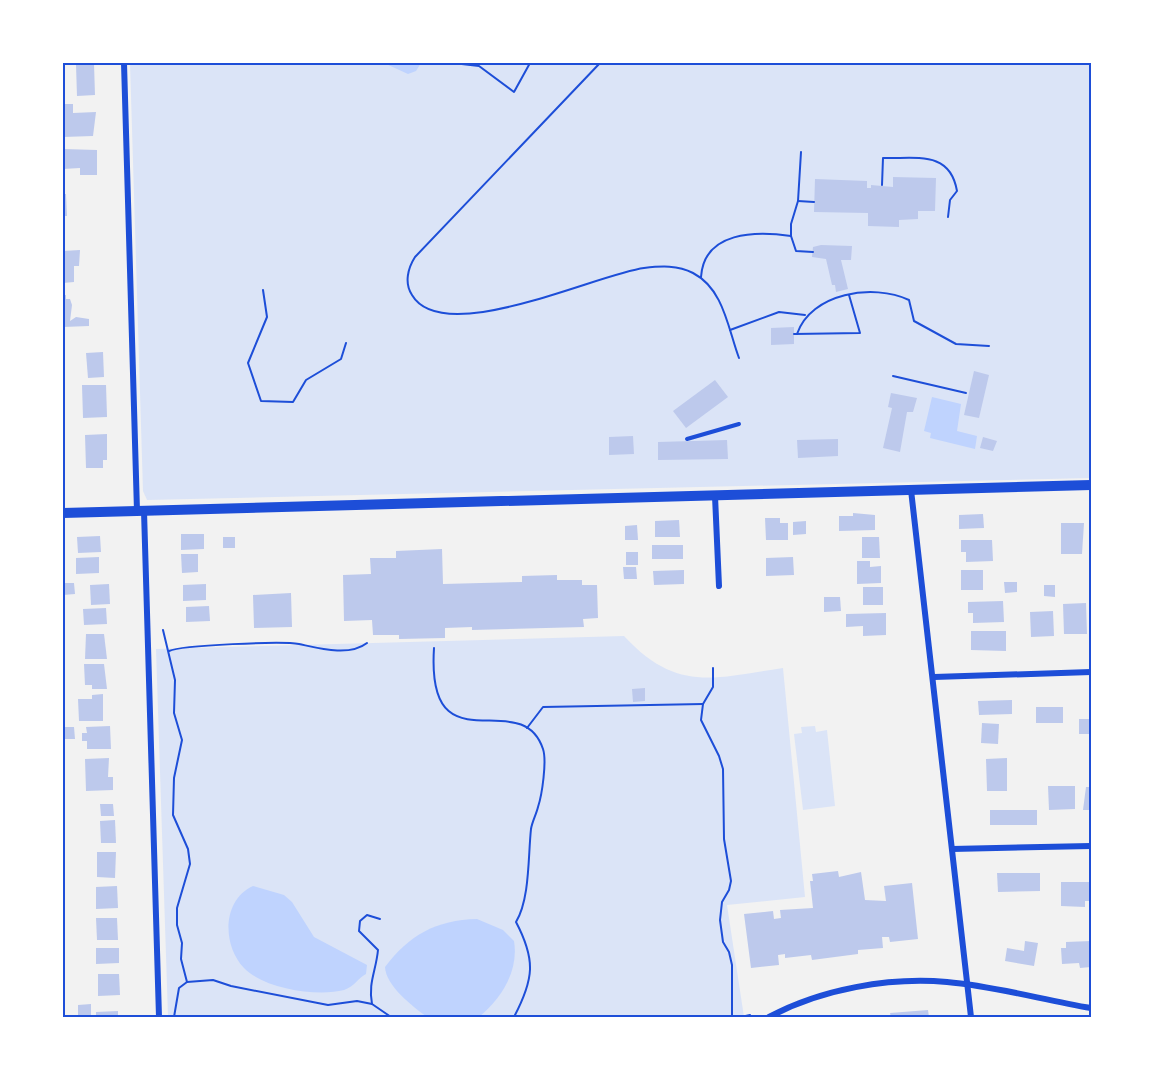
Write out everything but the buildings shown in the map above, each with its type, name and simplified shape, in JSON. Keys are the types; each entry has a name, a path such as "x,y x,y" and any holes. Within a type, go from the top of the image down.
{"main road":[{"path":"63,513 1091,485"}],"street":[{"path":"124,63 159,1017"},
{"path":"911,489 971,1017"},
{"path":"715,496 718,586"},
{"path":"934,677 1091,672"},
{"path":"952,849 1091,846"},
{"path":"770,1017 822,995 878,984 925,981 967,984 1091,1008"}],"lane":[{"path":"687,439 739,424"}],"path":[{"path":"453,63 479,66 514,92 530,63"},
{"path":"600,63 415,256 408,277 411,295 420,305 432,312 460,314 509,307 644,268 677,267 700,277 717,298 739,358"},
{"path":"801,152 798,201 791,236 796,251 813,252"},
{"path":"882,185 883,158 926,159 942,162 952,174 957,191 950,200 948,217"},
{"path":"798,201 814,202"},
{"path":"700,277 707,254 725,241 752,233 791,236"},
{"path":"263,290 267,317 248,363 261,401 293,402 309,377 341,359 346,343"},
{"path":"849,294 860,333 796,334 806,316 849,294 867,291 904,298 911,303 914,321 956,344 989,346"},
{"path":"730,330 779,312 806,316"},
{"path":"893,376 966,393"},
{"path":"925,388 926,384"},
{"path":"163,630 175,680 174,712 182,740 174,778 173,815 188,849 190,864 177,908 177,925 182,943 181,958 184,976 188,982"},
{"path":"169,651 175,648 236,644 298,644 313,649 343,650 367,644"},
{"path":"434,648 433,667 436,693 446,710 462,720 517,722 536,734 544,751 543,784 531,827 530,861 523,910 516,922 529,946 532,967 524,998 514,1017"},
{"path":"712,668 713,687 704,704 701,720 719,756 723,770 724,839 731,881 722,902 720,920 723,942 729,952 732,965 732,1017"},
{"path":"527,729 543,708 704,704"},
{"path":"372,1004 369,987 377,966 378,950 359,931 360,921 367,915 380,919"},
{"path":"174,1017 179,988 188,982 213,980 231,986 328,1005 357,1001 372,1004 391,1017"},
{"path":"741,1017 750,1015"}],"shaded area":[{"path":"130,63 1091,63 1091,478 147,500 143,491"},
{"path":"624,636 643,654 679,674 716,677 783,668 805,897 727,905 744,1017 168,1017 156,649"},
{"path":"815,726 816,732 827,730 835,806 803,810 794,734 802,733 801,727"}],"water":[{"path":"384,63 421,63 416,71 408,74"},
{"path":"932,397 961,404 957,431 977,436 975,449 930,438 931,433 924,431"},
{"path":"253,886 284,895 292,902 314,937 367,965 366,974 344,990 306,992 264,981 244,968 232,947 229,924 235,901"},
{"path":"477,919 503,930 514,941 514,963 507,984 479,1017 427,1017 395,988 386,974 385,967 404,946 425,931 449,922"}]}
